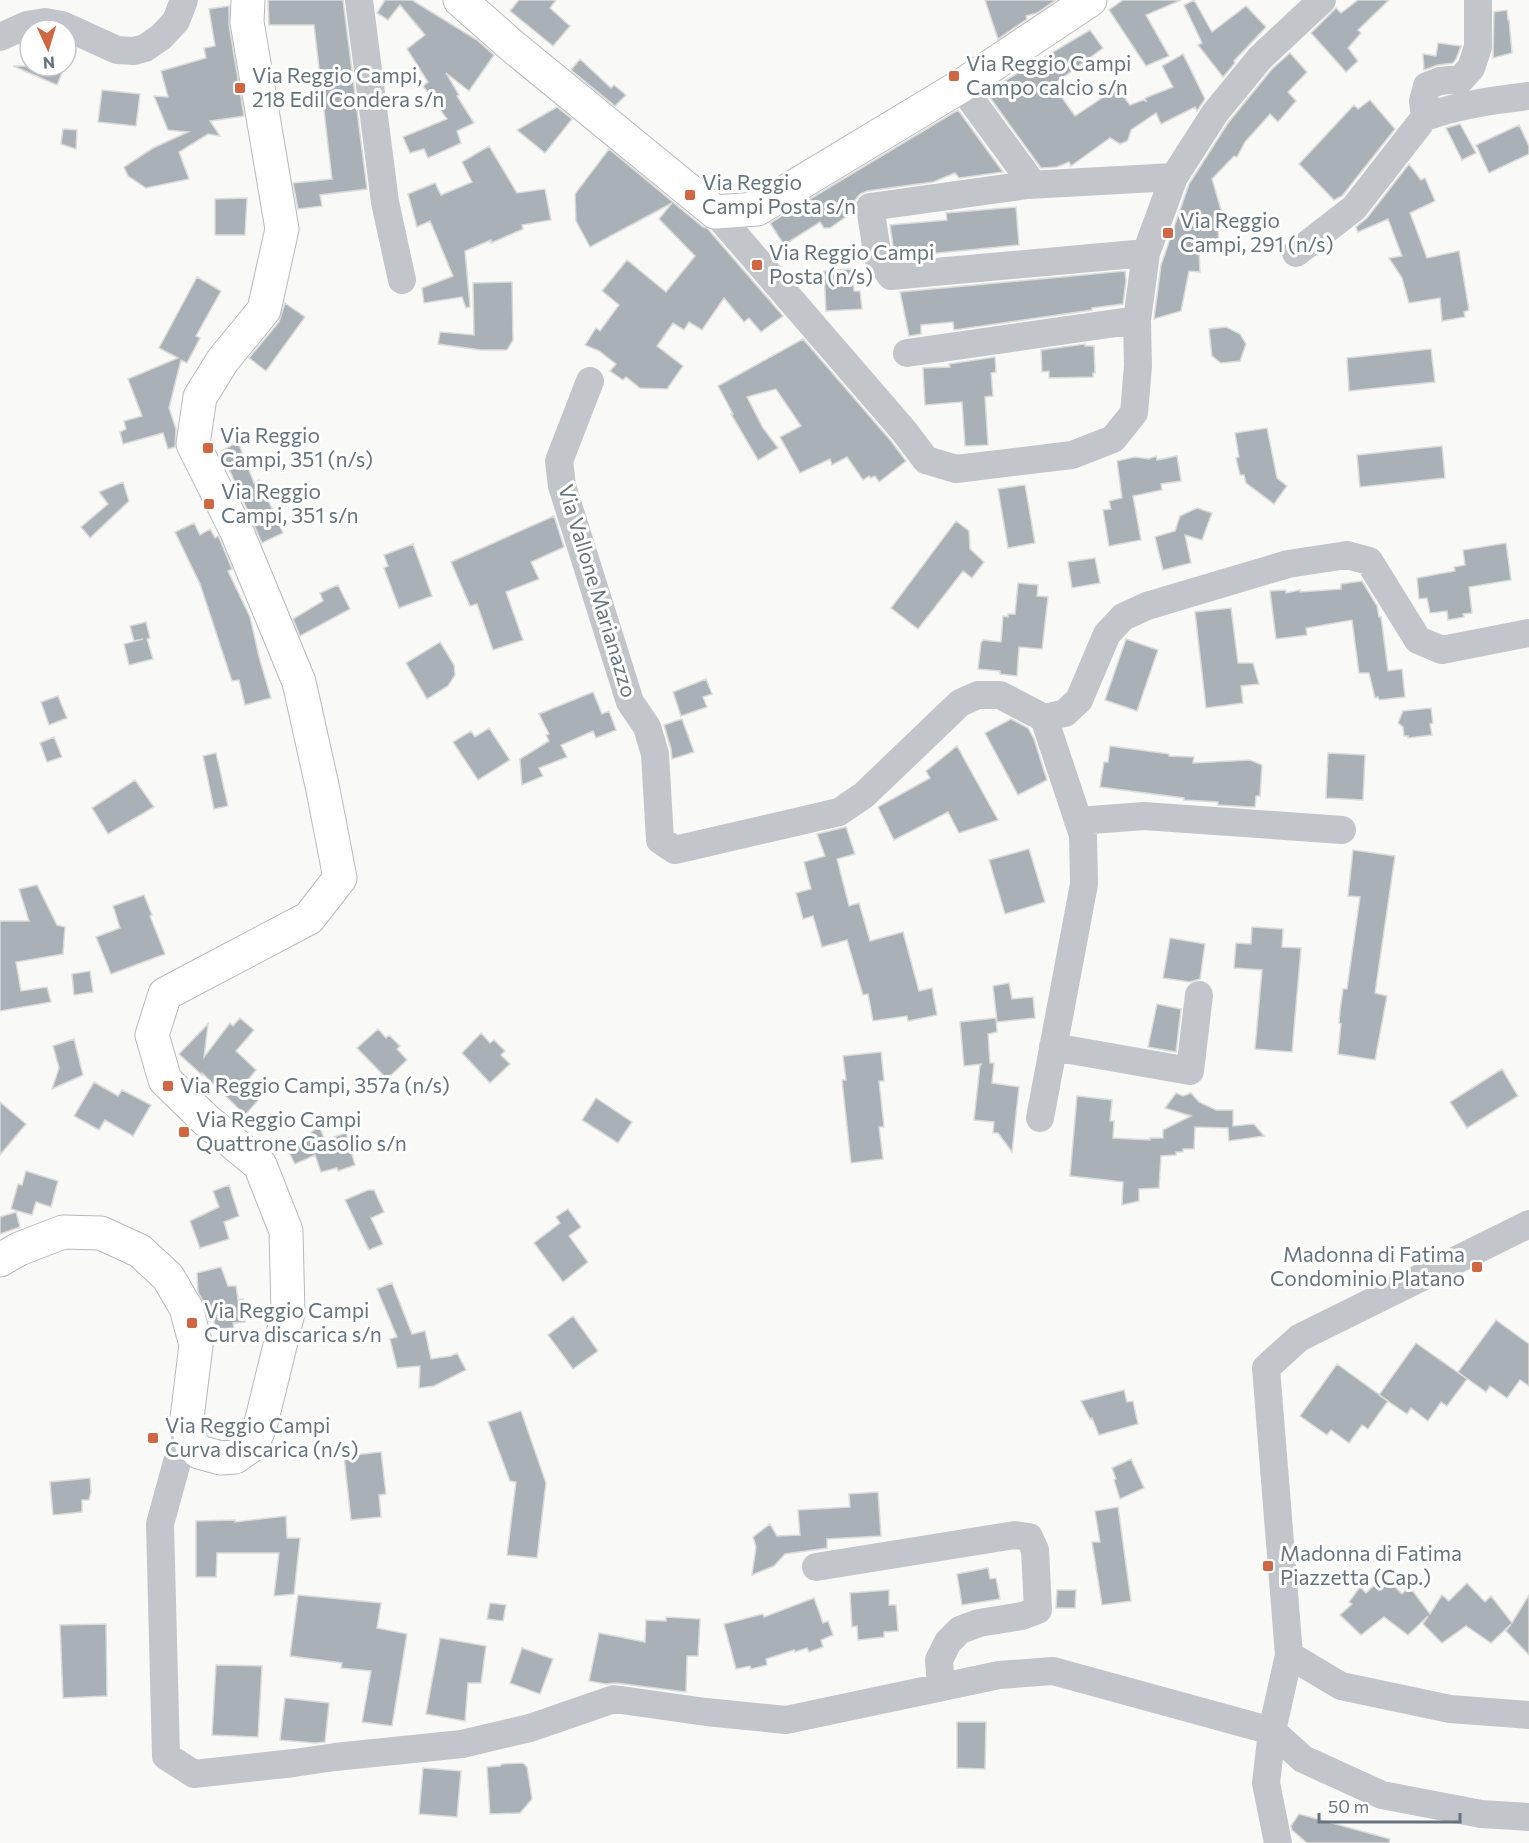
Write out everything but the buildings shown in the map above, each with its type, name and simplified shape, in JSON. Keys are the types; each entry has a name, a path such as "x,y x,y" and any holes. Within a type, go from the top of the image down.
{"main road":[{"path":"0,1260 19,1249 63,1232 101,1233 140,1251 168,1277 186,1308 196,1345 187,1418 191,1443 199,1452 221,1458 234,1457 252,1446 260,1427 288,1313 286,1231 260,1165 206,1120 165,1080 152,1035 165,994 309,918 340,878 299,682 237,532 193,444 200,397 223,360 264,310 282,229 248,22 248,0"},
{"path":"460,0 520,53 715,212 757,210 961,86 1090,0"}],"street":[{"path":"0,37 27,25 45,22 62,26 117,50 134,51 145,48 161,37 176,21 184,0"},
{"path":"359,0 385,202 402,280"},
{"path":"715,212 926,460 956,469 1072,455 1113,439 1134,413 1138,366 1137,320 1146,253 1174,177 1215,113 1260,58 1322,0"},
{"path":"1425,117 1423,101 1426,86 1440,81 1461,79 1471,68 1478,47 1479,0"},
{"path":"961,86 1027,176 1028,186"},
{"path":"1296,254 1354,208 1425,117 1444,110 1493,100 1529,96"},
{"path":"1146,253 891,276 878,258 870,207 1028,186 1174,177"},
{"path":"907,353 1137,320"},
{"name":"Via Vallone Marianazzo","path":"590,381 559,461 562,486 630,702 647,727 655,754 660,840 675,850 839,812 864,795 960,703 978,695 999,695 1044,718"},
{"path":"1040,1118 1084,884 1083,835 1044,718 1065,713 1079,700 1107,634 1123,617 1147,606 1288,564 1347,555 1369,561 1418,640 1442,650 1529,633"},
{"path":"1078,821 1144,816 1342,830"},
{"path":"1053,1047 1190,1071 1199,995"},
{"path":"1278,1843 1266,1784 1272,1731 1288,1655 1266,1368 1299,1338 1529,1224"},
{"path":"188,1432 159,1524 166,1756 194,1774 462,1744 530,1728 614,1699 786,1720 999,1675 1053,1671 1272,1731 1304,1759 1382,1796 1480,1814 1529,1817"},
{"path":"816,1567 1016,1535 1029,1537 1035,1550 1038,1610 1022,1616 979,1623 960,1630 948,1642 939,1660 941,1687"},
{"path":"1288,1655 1341,1686 1450,1709 1529,1714"}],"place":[{"name":"Via Reggio Campi Campo calcio s/n","path":"954,76"},
{"name":"Via Reggio Campi, 218 Edil Condera s/n","path":"240,88"},
{"name":"Via Reggio Campi Posta s/n","path":"690,195"},
{"name":"Via Reggio Campi, 291 (n/s)","path":"1168,233"},
{"name":"Via Reggio Campi Posta (n/s)","path":"757,265"},
{"name":"Via Reggio Campi, 351 (n/s)","path":"208,448"},
{"name":"Via Reggio Campi, 351 s/n","path":"209,504"},
{"name":"Via Reggio Campi, 357a (n/s)","path":"168,1086"},
{"name":"Via Reggio Campi Quattrone Gasolio s/n","path":"184,1132"},
{"name":"Madonna di Fatima Condominio Platano","path":"1477,1267"},
{"name":"Via Reggio Campi Curva discarica s/n","path":"192,1323"},
{"name":"Via Reggio Campi Curva discarica (n/s)","path":"153,1438"},
{"name":"Madonna di Fatima Piazzetta (Cap.)","path":"1268,1566"}]}
